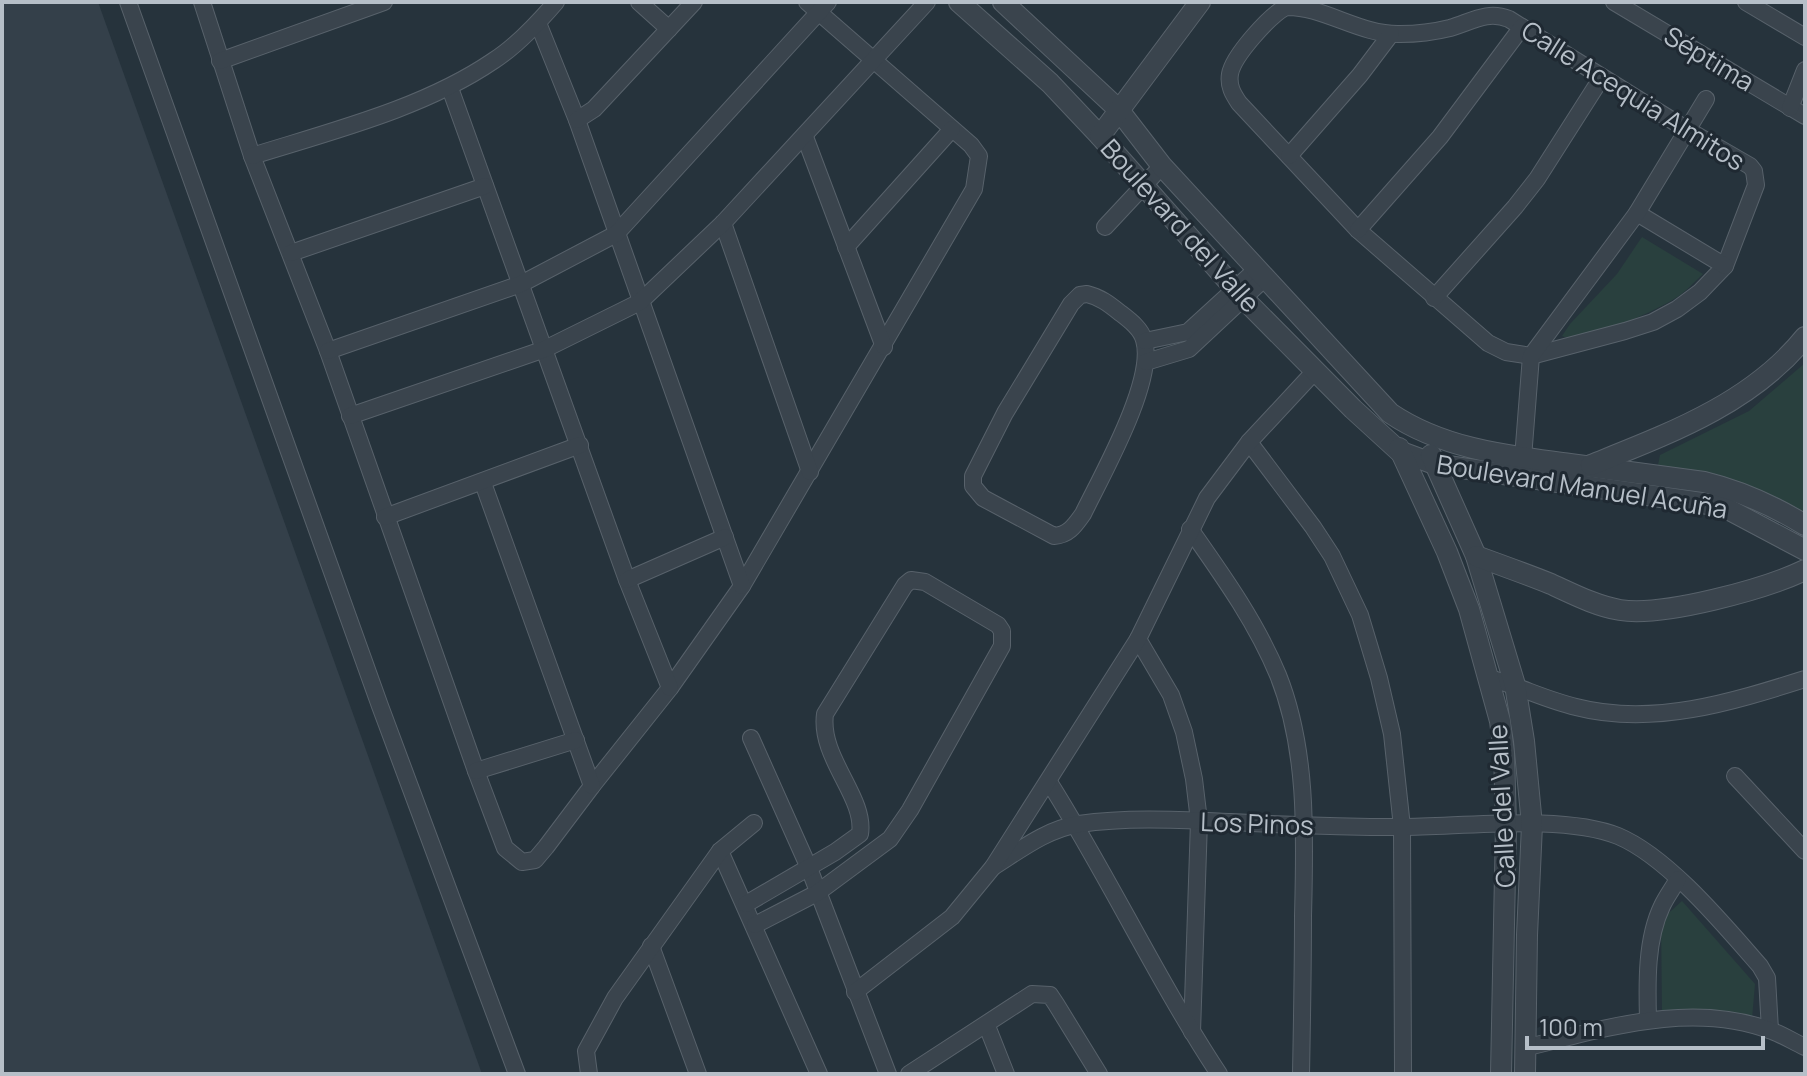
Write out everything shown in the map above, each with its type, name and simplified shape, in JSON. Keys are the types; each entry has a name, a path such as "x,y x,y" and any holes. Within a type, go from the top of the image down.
{"street":[{"path":"128,2 380,706 517,1074"},
{"path":"202,2 252,156 328,351 476,771 505,848 522,862 535,860 670,688 742,586 974,189 979,156 971,145 874,62 818,6 616,234 521,284 328,351"},
{"path":"220,61 384,2"},
{"path":"252,156 450,88 496,60 538,23 556,2"},
{"path":"639,2 669,29"},
{"path":"577,120 594,109 694,2"},
{"path":"350,416 545,349 640,302 723,223 927,2"},
{"name":"Boulevard del Valle","path":"959,2 1050,83 1239,294 1399,451"},
{"name":"Boulevard del Valle","path":"1003,2 1118,109 1162,166 1390,413 1421,431"},
{"path":"1100,136 1200,2"},
{"name":"Séptima","path":"1614,2 1798,112"},
{"path":"1746,2 1805,37"},
{"name":"Calle Acequia Almitos","path":"1286,7 1314,11 1351,25 1391,34 1438,30 1491,14 1522,27 1750,166 1756,185 1725,266 1700,292 1653,322 1531,356 1506,352 1488,343 1434,298 1358,230 1239,103 1231,90 1231,68 1278,11 1286,7"},
{"path":"538,23 577,120 742,586"},
{"path":"1358,230 1440,137 1522,27"},
{"path":"1289,156 1360,75 1391,34"},
{"path":"1798,112 1805,70"},
{"path":"1434,298 1523,198 1602,77"},
{"path":"450,88 627,580 670,688"},
{"path":"1523,458 1531,356 1637,213 1706,99"},
{"path":"846,247 952,129"},
{"path":"805,137 884,347"},
{"path":"1105,227 1162,166"},
{"path":"291,253 485,186"},
{"path":"1637,213 1725,266"},
{"path":"723,223 810,472"},
{"path":"1146,362 1189,349 1261,273"},
{"path":"1087,294 1104,300 1130,321 1145,341 1146,362 1134,407 1083,514 1063,536 1044,532 977,492 973,486 973,476 978,464 1005,413 1075,298 1087,294"},
{"path":"1145,341 1188,332 1239,294"},
{"path":"1587,467 1674,431 1722,407 1760,381 1805,337"},
{"path":"855,992 952,917 993,867 1138,639 1190,529 1215,486 1249,442 1315,371"},
{"name":"Calle del Valle","path":"1390,413 1399,451 1469,609 1500,721 1506,825 1501,1074"},
{"name":"Calle del Valle","path":"1421,431 1476,556 1515,685 1532,825 1525,1074"},
{"name":"Boulevard Manuel Acuña","path":"1421,431 1450,442 1523,458 1731,488 1805,525"},
{"path":"1249,442 1332,556 1360,615 1392,734 1402,827 1403,1074"},
{"path":"385,517 580,445"},
{"name":"Boulevard Manuel Acuña","path":"1399,451 1434,464 1722,506 1805,550"},
{"path":"483,483 592,786"},
{"path":"1190,529 1261,639 1279,677 1293,732 1305,826 1301,1074"},
{"path":"627,580 725,537"},
{"path":"1476,556 1596,603 1635,612 1700,602 1751,589 1805,570"},
{"path":"746,904 860,834 858,813 824,736 825,714 905,585 911,580 925,582 998,625 1002,631 1002,646 899,827 879,849 817,893 755,925"},
{"path":"1138,639 1171,695 1184,732 1194,779 1199,821 1192,1032"},
{"path":"1489,678 1575,707 1628,714 1699,708 1805,679"},
{"path":"751,738 809,868 888,1074"},
{"path":"476,771 576,740"},
{"path":"1735,776 1805,851"},
{"path":"1049,782 1219,1074"},
{"name":"Los Pinos","path":"993,867 1044,836 1076,825 1141,820 1305,826 1577,827 1617,836 1645,852 1678,879 1760,966 1767,978 1770,1030"},
{"path":"589,1074 586,1060 590,1040 651,946 720,851 754,823"},
{"path":"720,851 819,1074"},
{"path":"1648,1019 1648,982 1654,932 1661,908 1678,879"},
{"path":"651,946 698,1074"},
{"path":"909,1074 1032,994 1040,993 1050,995 1099,1074"},
{"path":"1524,1048 1648,1019 1699,1017 1770,1030 1805,1047"},
{"path":"987,1026 1006,1074"}],"shaded area":[{"path":"2,2 98,2 482,1074 2,1074"}],"green space":[{"path":"1642,237 1703,274 1678,297 1635,318 1585,336 1562,336 1617,274"},
{"path":"1805,363 1805,519 1661,470 1658,465 1660,455 1749,411"},
{"path":"1682,901 1755,984 1752,1019 1707,1009 1662,1011 1661,920"}]}
